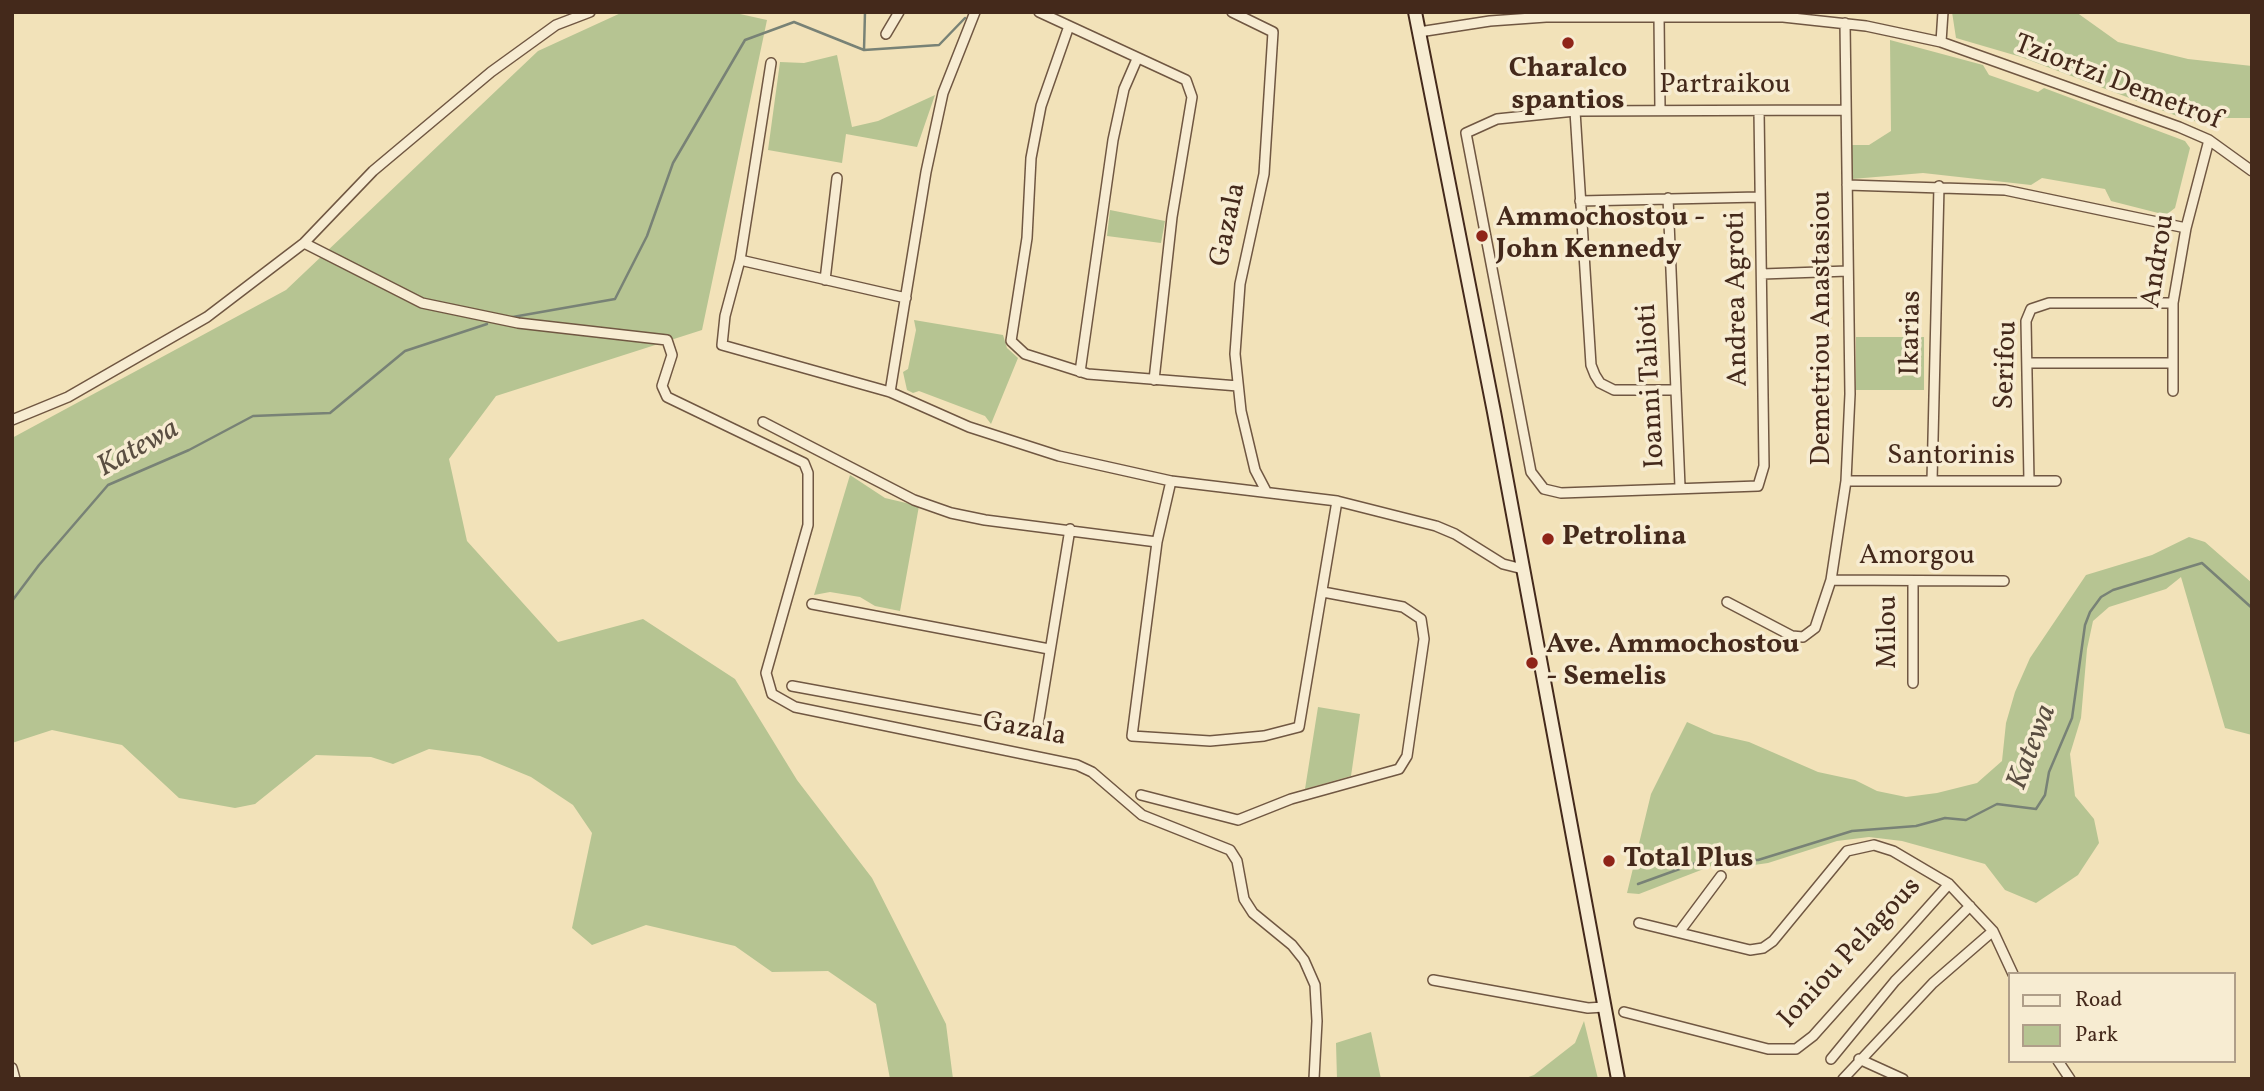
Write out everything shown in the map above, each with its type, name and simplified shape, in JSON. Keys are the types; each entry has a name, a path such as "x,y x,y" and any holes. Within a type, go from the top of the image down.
{"main road":[{"path":"1415,12 1618,1079"}],"street":[{"path":"12,420 45,409 207,317 304,243 373,171 491,72 556,25 590,12"},
{"path":"886,34 899,12"},
{"path":"890,392 927,168 943,93 975,12"},
{"path":"1039,12 1186,80 1192,97 1172,217 1154,380"},
{"name":"Gazala","path":"1232,12 1273,33 1264,174 1240,284 1235,354 1238,386 1255,470 1266,491"},
{"path":"1941,42 1943,12"},
{"name":"Tziortzi Demetrof","path":"1419,32 1546,15 1756,14 1845,23 1941,42 2209,141 2252,172"},
{"path":"1659,16 1660,109"},
{"name":"Demetriou Anastasiou","path":"1727,602 1792,636 1803,637 1815,628 1830,580 1846,481 1850,394 1844,110 1845,23"},
{"path":"1069,26 1041,106 1031,158 1027,238 1011,324 1011,341 1025,354 1080,372 1238,386"},
{"path":"1080,372 1113,139 1124,89 1137,59"},
{"path":"771,63 740,260 725,316 722,345 890,392 969,427 1059,456 1171,481 1337,501 1446,530 1503,564 1523,569"},
{"name":"Partraikou","path":"1680,487 1561,493 1539,485 1531,472 1466,133 1497,119 1575,111 1844,110"},
{"path":"1575,111 1591,365 1600,383 1614,390 1675,390"},
{"name":"Andrea Agroti","path":"1680,487 1758,486 1764,466 1759,111"},
{"name":"Androu","path":"2173,391 2173,303 2186,228 2209,141"},
{"path":"825,280 837,178"},
{"path":"1847,185 2005,190 2186,228"},
{"name":"Ikarias","path":"1932,481 1939,186"},
{"path":"1580,201 1759,197"},
{"name":"Ioanni Talioti","path":"1668,198 1680,487"},
{"name":"Gazala","path":"304,243 422,303 518,323 667,340 672,355 662,386 667,397 804,464 808,473 808,525 766,673 772,694 794,707 1077,765 1099,778 1142,815 1230,850 1237,861 1244,898 1253,913 1292,945 1304,960 1315,985 1317,1021 1314,1079"},
{"path":"740,260 906,298"},
{"path":"1762,274 1848,271"},
{"name":"Serifou","path":"2029,481 2026,321 2035,307 2049,303 2173,303"},
{"path":"2027,363 2173,363"},
{"path":"763,422 916,501 985,520 1157,542"},
{"path":"1171,481 1157,542 1132,736 1210,741 1264,736 1299,727 1337,501"},
{"name":"Santorinis","path":"1846,481 2056,481"},
{"path":"792,687 1037,731 1070,530"},
{"name":"Amorgou","path":"1830,580 2004,581"},
{"name":"Milou","path":"1913,580 1913,682"},
{"path":"1141,795 1233,820 1244,820 1291,799 1399,769 1407,756 1424,639 1421,619 1403,607 1323,592"},
{"path":"811,604 1049,649"},
{"path":"1639,923 1751,950 1767,946 1840,859 1855,847 1874,845 1893,851 1949,884 1993,931 2012,972"},
{"path":"1680,931 1721,876"},
{"name":"Ioniou Pelagous","path":"1624,1012 1784,1051 1796,1049 1813,1036 1949,884"},
{"path":"1831,1059 1895,981 1970,906"},
{"path":"1843,1079 1933,983 1993,931"},
{"path":"1433,980 1588,1008 1604,1007"},
{"path":"1859,1059 1903,1079"},
{"path":"2059,1063 2070,1079"},
{"path":"12,1068 15,1079"}],"green space":[{"path":"623,12 731,12 767,20 702,330 496,396 449,459 467,541 558,642 643,619 735,679 797,780 872,878 946,1024 953,1079 890,1079 876,1004 828,971 772,972 735,946 646,925 592,945 572,928 592,833 573,805 531,777 480,756 429,749 393,764 371,757 316,755 255,804 235,808 179,798 122,745 52,730 12,743 12,438 286,290 538,51"},
{"path":"1952,12 2076,12 2118,42 2188,59 2252,66 2252,118 2221,118 2203,123 2185,119 2021,57 1956,38"},
{"path":"1890,40 1983,65 1989,75 2038,92 2044,88 2185,141 2190,148 2175,208 2166,215 2111,201 2105,189 2042,178 2031,185 1923,173 1852,179 1850,145 1869,145 1891,131"},
{"path":"837,55 852,127 878,121 935,95 917,147 846,134 842,163 768,150 780,62 804,63"},
{"path":"1110,210 1165,221 1161,243 1107,236"},
{"path":"914,320 1003,335 1007,348 1018,358 991,424 985,416 919,391 913,393 907,390 903,372 908,369 916,330"},
{"path":"1856,337 1924,337 1924,390 1856,390"},
{"path":"850,475 885,498 919,506 900,611 875,606 860,597 830,592 814,595"},
{"path":"2189,537 2205,542 2252,583 2252,735 2225,728 2181,577 2166,589 2109,607 2093,621 2087,649 2081,718 2070,754 2075,796 2094,819 2099,843 2078,875 2036,903 2005,890 1985,864 1902,841 1869,837 1837,841 1768,863 1733,868 1714,865 1639,894 1627,893 1651,794 1687,722 1714,734 1749,742 1818,772 1855,780 1877,791 1906,797 1977,783 2002,761 2006,723 2015,692 2030,658 2086,575 2152,555"},
{"path":"1318,707 1360,714 1351,776 1305,789"},
{"path":"1584,1021 1598,1079 1523,1079 1534,1075 1575,1043"},
{"path":"1371,1032 1381,1079 1337,1079 1336,1043"}],"waterway":[{"path":"864,50 865,12"},
{"path":"507,318 615,299 647,236 673,163 745,40 794,22 864,50 939,45 965,18"},
{"name":"Katewa","path":"12,601 39,565 108,485 189,450 253,416 330,413 405,351 487,324"},
{"name":"Katewa","path":"1638,884 1710,858 1758,860 1852,831 1916,826 1945,818 1966,820 1997,804 2036,809 2045,795 2049,772 2072,718 2085,625 2090,612 2101,597 2113,590 2202,563 2252,608"}],"place":[{"name":"Charalco spantios","path":"1568,43"},
{"name":"Ammochostou - John Kennedy","path":"1482,236"},
{"name":"Petrolina","path":"1548,539"},
{"name":"Ave. Ammochostou - Semelis","path":"1532,663"},
{"name":"Total Plus","path":"1609,861"}]}
